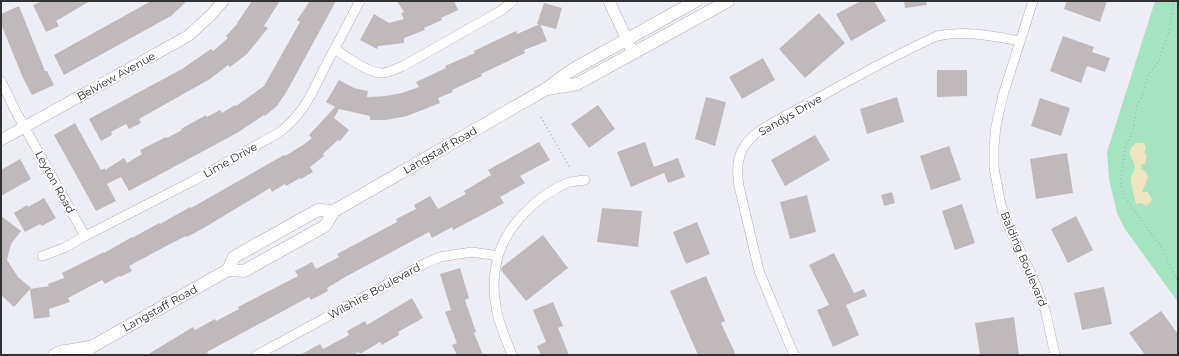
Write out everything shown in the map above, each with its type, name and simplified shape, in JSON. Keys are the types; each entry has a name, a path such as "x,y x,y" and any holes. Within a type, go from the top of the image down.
{"main road":[{"name":"Langstaff Road","path":"81,355 93,346 228,270 244,271 325,226 334,211 546,89 570,71 696,1"},
{"name":"Langstaff Road","path":"546,89 577,84 728,1"},
{"name":"Langstaff Road","path":"228,270 234,257 318,210 334,211"},
{"name":"Langstaff Road","path":"54,355 60,352 93,346"}],"street":[{"name":"Belview Avenue","path":"1,140 188,36 212,15 223,1"},
{"name":"Lime Drive","path":"42,256 64,248 193,181 280,132 294,119 307,103 360,1"},
{"path":"335,49 371,70 382,73 392,71 502,10 513,1"},
{"path":"609,1 633,53"},
{"name":"Balding Boulevard","path":"1033,1 1003,94 996,126 994,168 1001,205 1008,225 1033,278 1046,313 1055,355"},
{"name":"Sandys Drive","path":"794,355 759,271 737,172 738,159 743,148 751,137 773,123 862,74 937,36 950,33 970,33 1020,41"},
{"name":"Leyton Road","path":"1,81 24,127 85,236"},
{"path":"512,355 496,306 495,278 498,256 517,221 530,206 567,183 585,180"},
{"name":"Wilshire Boulevard","path":"258,355 426,263 440,257 472,252 498,256"}],"path":[{"path":"1174,1 1169,32 1159,61 1148,75 1143,94 1137,105 1133,130 1125,148 1121,186 1125,198 1160,245 1178,282"},
{"path":"542,117 570,168"}],"green space":[{"path":"1155,1 1178,1 1178,302 1125,229 1117,213 1109,179 1107,152"}],"sand":[{"path":"1136,143 1143,143 1146,146 1144,152 1147,156 1145,164 1142,164 1141,169 1146,172 1148,178 1142,192 1148,192 1152,199 1146,206 1142,203 1136,204 1131,182 1135,165 1130,149"}],"building":[{"path":"42,1 90,1 56,21 59,26 46,32 33,5"},
{"path":"151,1 187,1 171,16 64,75 54,55"},
{"path":"252,1 280,1 264,26 268,28 247,54 230,67 228,65 210,79 139,119 141,123 129,129 126,124 111,132 112,135 101,141 89,119 182,69 211,49 213,51 228,38 226,36 238,23"},
{"path":"310,1 336,1 287,91 277,106 265,116 264,115 237,133 129,191 121,177 107,184 116,201 96,211 54,135 75,123 101,170 105,168 105,170 124,158 127,163 142,154 140,150 166,137 167,138 206,115 207,117 220,110 222,113 235,105 236,106 264,86 300,22 297,20"},
{"path":"397,1 454,1 458,10 441,18 442,20 424,28 425,30 404,38 404,43 378,46 377,49 360,40 374,14 389,23 404,19 401,13 404,12"},
{"path":"861,1 874,1 886,21 851,41 836,14"},
{"path":"904,1 926,1 927,5 905,8"},
{"path":"1067,1 1107,1 1100,22 1064,9"},
{"path":"544,3 562,8 556,29 537,24"},
{"path":"19,6 45,71 47,71 54,85 32,95 23,78 1,24 1,14"},
{"path":"819,13 845,43 805,78 779,49"},
{"path":"540,24 547,41 524,50 525,53 481,74 482,76 452,90 453,92 438,98 440,103 407,116 386,120 370,120 370,116 339,109 334,118 349,130 340,141 338,140 323,154 324,156 310,167 313,172 286,186 285,184 272,192 270,188 202,229 129,266 132,271 105,284 102,280 68,298 70,302 49,309 50,317 34,319 30,289 49,286 48,284 64,278 62,273 104,253 190,207 191,208 284,155 285,156 312,138 309,135 335,107 326,102 339,80 354,88 368,91 367,97 402,93 419,87 416,82 446,68 445,66 475,53 474,51 516,31 517,34"},
{"path":"1063,36 1094,47 1092,52 1110,58 1105,72 1087,66 1081,83 1050,71"},
{"path":"763,58 775,80 742,99 729,77"},
{"path":"937,70 967,70 967,96 937,97"},
{"path":"706,97 726,102 715,146 695,139"},
{"path":"897,97 904,122 867,134 860,109"},
{"path":"1040,98 1070,108 1061,136 1031,126"},
{"path":"598,105 615,129 589,148 571,124"},
{"path":"815,135 830,160 785,186 771,160"},
{"path":"539,142 550,160 520,176 525,183 500,197 504,203 453,230 452,227 432,238 429,232 347,276 327,288 328,291 311,300 309,297 207,352 209,355 147,355 193,327 195,330 215,319 216,321 239,309 238,307 298,276 295,271 312,262 316,269 339,257 337,254 397,222 396,219 416,209 414,205 430,196 438,209 466,194 464,191 491,175 488,170"},
{"path":"645,142 654,167 678,158 685,177 668,183 664,173 631,187 617,152"},
{"path":"949,146 961,180 931,190 920,156"},
{"path":"1067,153 1073,193 1036,199 1030,159"},
{"path":"20,159 31,179 1,196 1,170"},
{"path":"892,192 895,203 884,206 881,195"},
{"path":"807,195 816,232 790,239 780,202"},
{"path":"44,198 56,218 42,226 40,224 25,232 14,213 27,205 28,207"},
{"path":"962,204 975,243 955,250 942,211"},
{"path":"602,208 642,211 638,247 597,242"},
{"path":"1,216 21,231 11,244 7,260 18,277 31,288 14,307 1,295"},
{"path":"1076,216 1093,250 1068,263 1051,229"},
{"path":"697,222 710,254 686,264 673,232"},
{"path":"543,235 568,268 526,301 501,270 502,267"},
{"path":"834,253 854,293 864,289 867,296 846,305 859,335 833,347 817,310 829,305 809,265"},
{"path":"460,268 469,298 465,300 476,332 474,333 483,355 457,355 452,345 457,343 445,312 451,310 440,274"},
{"path":"706,276 725,321 721,323 736,355 698,355 670,291"},
{"path":"1104,287 1112,324 1082,330 1074,293"},
{"path":"412,298 423,318 398,332 399,335 382,345 380,342 360,354 359,352 353,355 300,355 320,344 323,349 349,335 347,331 365,321 367,325"},
{"path":"553,302 563,326 558,328 569,355 541,355 537,346 546,342 533,310"},
{"path":"1161,311 1178,334 1178,355 1145,355 1129,333"},
{"path":"1014,317 1019,355 980,355 975,323"}]}
